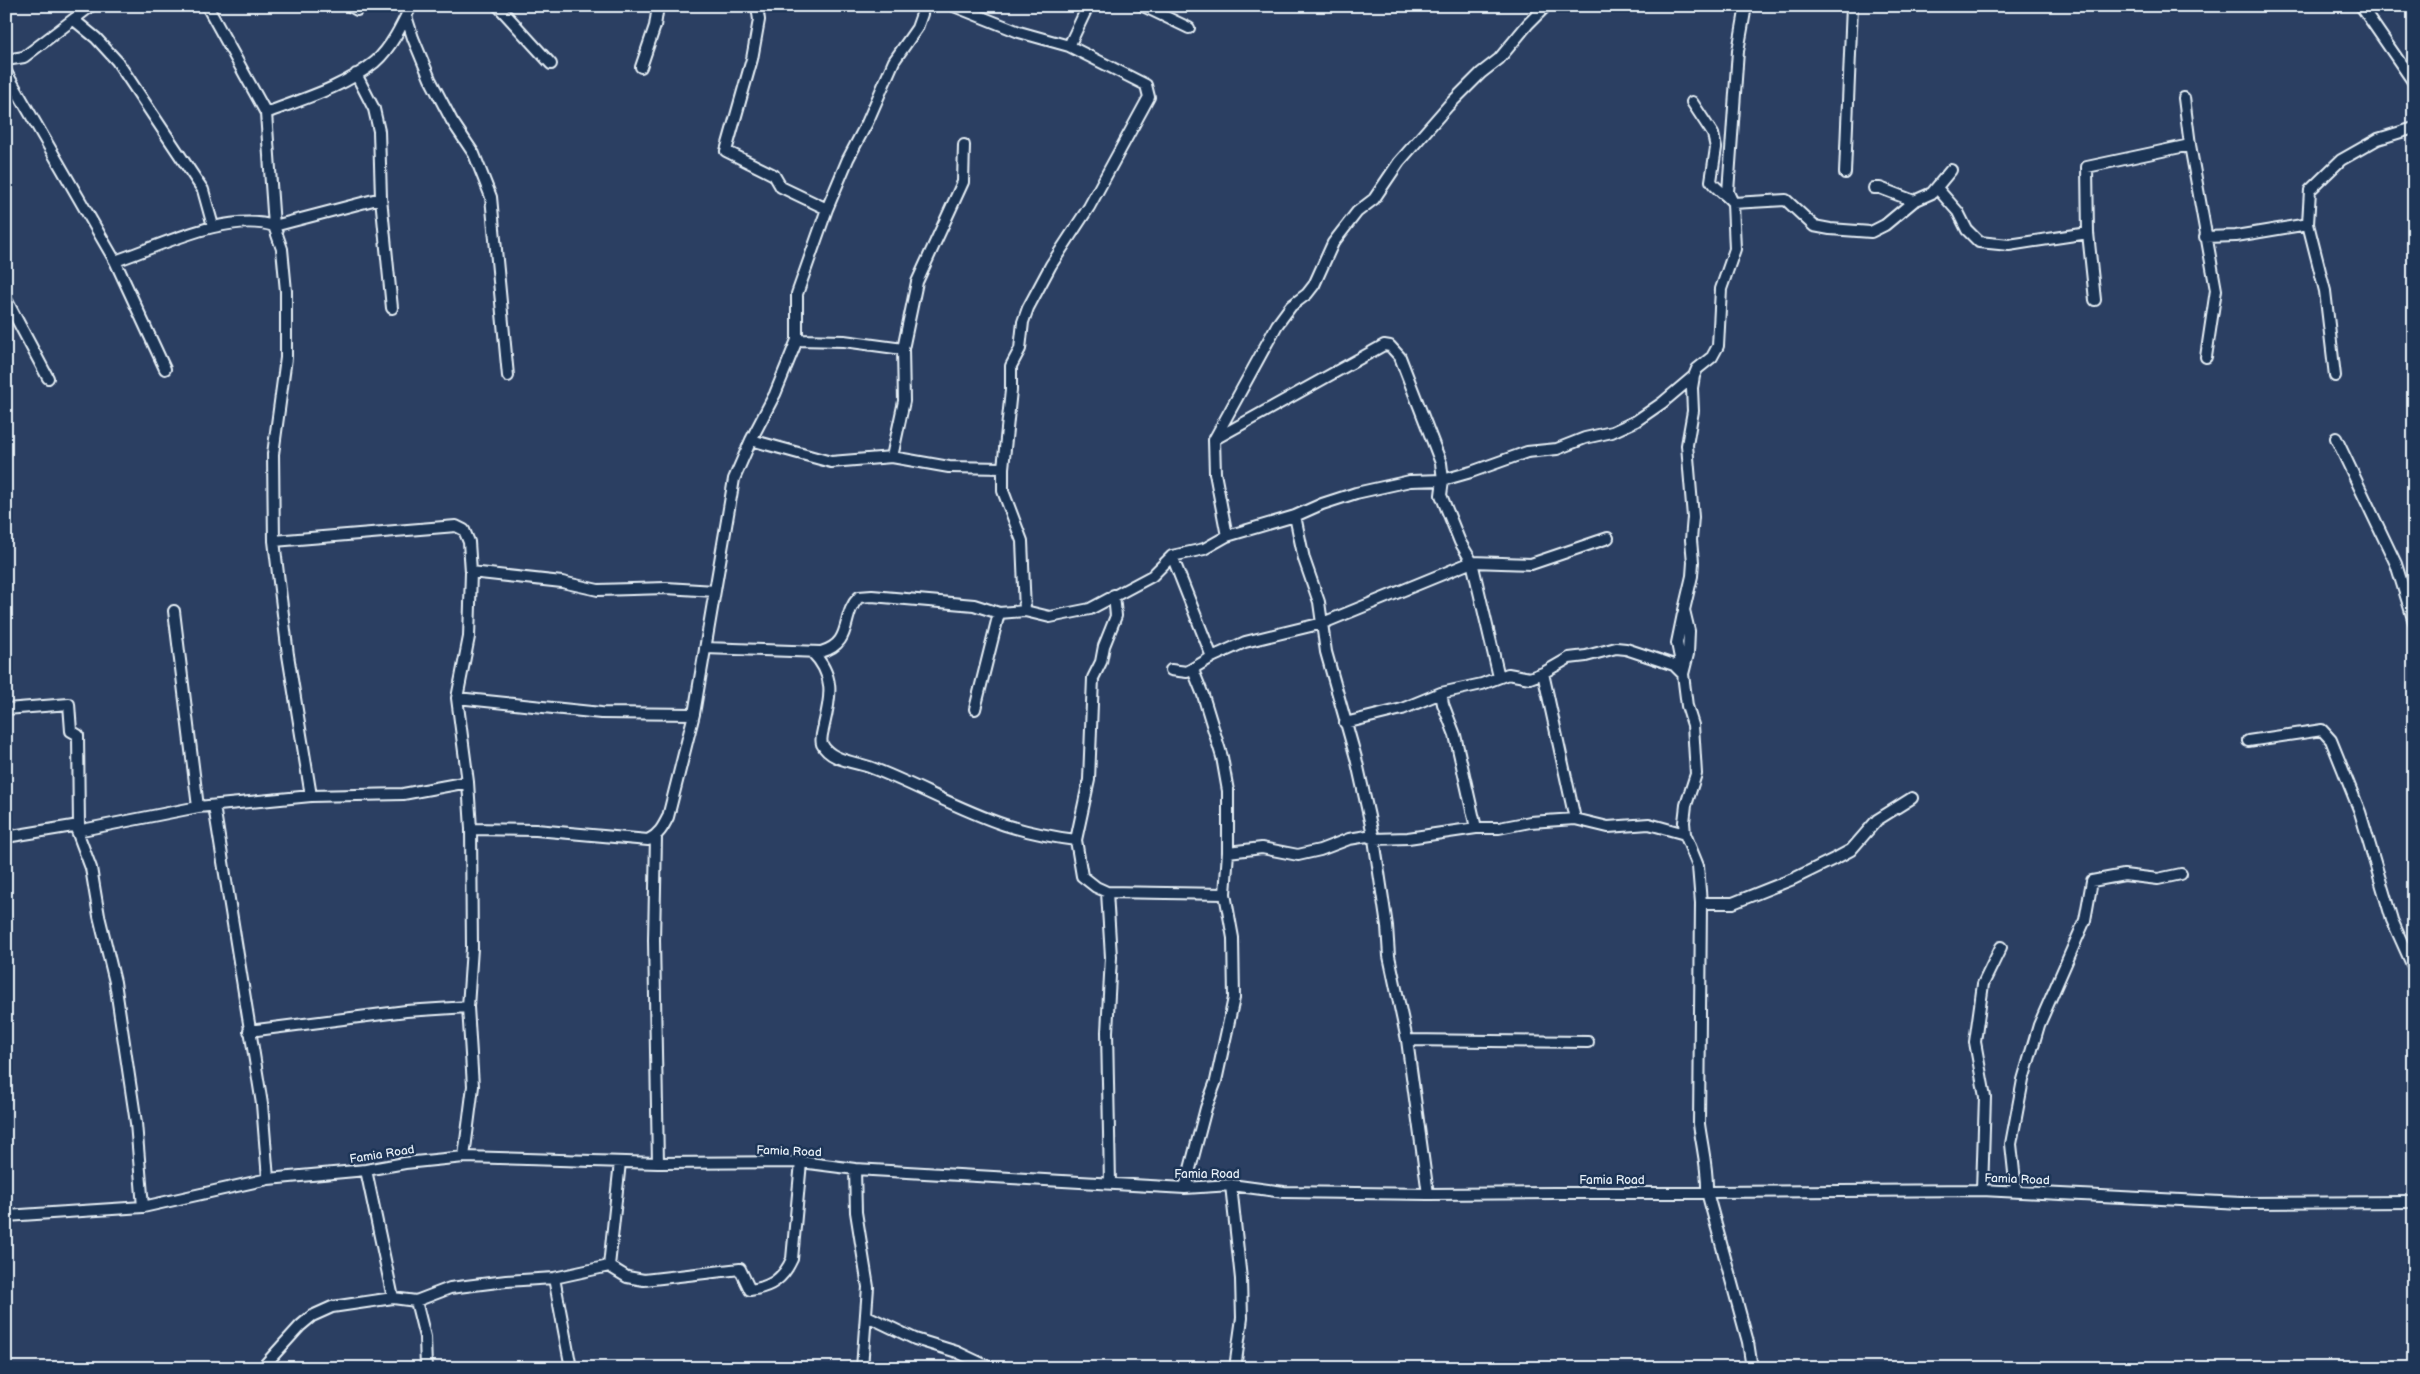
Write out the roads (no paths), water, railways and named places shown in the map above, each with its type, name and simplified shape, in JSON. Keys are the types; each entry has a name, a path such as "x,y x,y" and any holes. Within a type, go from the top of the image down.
{"street":[{"path":"6,60 24,57 91,6"},
{"path":"207,6 266,113 274,226 282,248 286,292 286,358 273,454 274,541 288,655 311,796"},
{"path":"498,6 551,64"},
{"path":"641,67 655,26 658,6"},
{"path":"757,6 759,20 752,60 726,151 774,175 781,187 827,210"},
{"path":"471,828 536,830 648,840 656,836 668,817 694,714 734,479 751,440 775,394 797,340 797,294 827,210 848,159 867,123 894,61 917,28 923,6"},
{"path":"954,6 1019,32 1069,46 1146,85 1149,97 1089,207 1051,265 1028,308 1023,322 1020,348 1011,366 1002,468 1003,491 1022,541 1025,611"},
{"path":"1069,46 1088,6"},
{"path":"1143,6 1189,28"},
{"path":"1227,536 1215,472 1214,440 1277,325 1291,306 1307,294 1314,284 1334,243 1358,212 1374,199 1399,162 1448,106 1481,73 1499,59 1528,24 1546,6"},
{"path":"705,648 812,652 832,650 839,643 853,603 858,597 872,596 974,606 999,613 1025,611 1050,617 1090,609 1152,576 1172,556 1204,549 1227,536 1295,516 1322,504 1356,493 1410,481 1443,480 1527,452 1557,449 1585,438 1612,432 1636,421 1662,403 1694,376 1715,352 1720,340 1721,289 1736,239 1733,203 1728,192 1738,51 1746,6"},
{"path":"1845,173 1852,6"},
{"path":"2361,6 2414,83"},
{"path":"266,113 330,89 376,61 392,40 408,11"},
{"path":"408,11 413,38 430,80 452,121 474,154 491,197 508,376"},
{"path":"74,20 96,38 117,61 203,190 213,226"},
{"path":"6,72 116,262 165,369"},
{"path":"356,74 374,109 379,131 382,198 392,308"},
{"path":"2184,98 2205,237 2216,290 2206,357"},
{"path":"1692,102 1713,134 1716,148 1711,181 1715,188 1730,197 1733,203"},
{"path":"2334,376 2325,291 2308,224 2310,190 2341,160 2378,139 2414,128"},
{"path":"2095,300 2088,233 2087,166 2190,145"},
{"path":"892,457 904,401 903,349 917,282 963,182 964,146"},
{"path":"1733,203 1786,200 1814,226 1871,232 1886,226 1914,201 1932,193 1951,170"},
{"path":"1874,188 1880,188 1914,201"},
{"path":"1937,188 1958,212 1967,230 1979,242 2009,245 2088,233"},
{"path":"116,262 213,226 261,221 274,226 382,198"},
{"path":"2205,237 2236,236 2308,224"},
{"path":"6,300 48,378"},
{"path":"797,340 844,341 903,349"},
{"path":"1214,440 1384,345 1390,346 1400,358 1442,463 1442,495 1460,542 1472,562 1499,677"},
{"path":"1694,376 1692,388 1693,411 1687,445 1693,516 1691,540 1692,576 1677,643 1687,706 1693,725 1696,774 1686,805 1684,822 1685,834 1698,866 1701,903 1702,1038 1699,1124 1702,1154 1708,1172 1707,1192 1748,1342 1752,1368"},
{"path":"2336,438 2396,564 2414,622"},
{"path":"751,440 831,462 892,457 949,467 1002,468"},
{"path":"1295,516 1304,559 1319,602 1326,652 1356,758 1374,840 1389,956 1407,1040 1428,1194"},
{"path":"274,541 456,526 464,530 470,542 469,637 457,698 468,782 471,828 472,948 468,1007 473,1086 464,1157"},
{"path":"1171,670 1187,672 1193,670 1212,657 1245,642 1323,623 1472,562 1531,564 1608,538"},
{"path":"1172,556 1212,657"},
{"path":"471,572 562,582 598,590 666,588 715,591"},
{"path":"1114,595 1116,616 1104,646 1101,662 1092,678 1089,780 1076,840 1082,876 1096,887 1108,892 1225,894"},
{"path":"174,612 198,807"},
{"path":"975,709 999,613"},
{"path":"1345,723 1402,709 1441,693 1482,684 1508,674 1530,678 1544,673 1569,658 1586,656 1616,648 1626,649 1674,665 1683,674"},
{"path":"812,652 822,662 829,678 830,696 821,736 822,744 829,752 840,758 872,768 966,810 1005,825 1044,836 1076,840"},
{"path":"1185,1188 1206,1108 1216,1081 1234,998 1233,938 1225,894 1228,852 1228,791 1222,758 1203,695 1193,670"},
{"path":"1544,673 1575,819"},
{"path":"1441,693 1443,704 1455,735 1476,828"},
{"path":"457,698 601,713 694,714"},
{"path":"6,709 69,704 71,731 78,735 78,828 91,868 99,916 115,982 136,1123 144,1207"},
{"path":"2248,741 2322,730 2331,740 2360,812 2392,920 2414,968"},
{"path":"6,837 78,828 198,807 311,796 403,794 468,782"},
{"path":"1701,903 1733,902 1793,879 1838,857 1851,850 1877,820 1912,798"},
{"path":"214,806 262,1104 268,1179"},
{"path":"1228,852 1262,848 1298,855 1320,850 1349,839 1367,836 1374,840 1408,838 1476,828 1500,828 1530,822 1575,819 1608,827 1649,824 1685,834"},
{"path":"656,836 654,940 658,1163"},
{"path":"2016,1190 2011,1144 2023,1080 2038,1025 2085,920 2092,881 2124,875 2158,879 2181,874"},
{"path":"1108,892 1111,957 1107,1032 1110,1183"},
{"path":"1982,1190 1985,1097 1976,1042 1983,984 2001,947"},
{"path":"249,1031 406,1011 468,1007"},
{"path":"1407,1040 1588,1042"},
{"name":"Famia Road","path":"6,1216 144,1207 268,1179 366,1170 405,1163 464,1157 658,1163 801,1162 855,1169 1185,1188 1231,1185 1284,1192 1428,1194 2016,1190 2241,1204 2414,1202"},
{"path":"609,1266 620,1162"},
{"path":"262,1368 312,1316 332,1306 393,1298 416,1301 450,1288 506,1280 554,1278 609,1266 627,1277 644,1280 740,1269 750,1290 769,1287 788,1267 792,1259 801,1162"},
{"path":"855,1169 856,1212 868,1287 862,1368"},
{"path":"366,1170 393,1298"},
{"path":"1231,1185 1242,1318 1235,1368"},
{"path":"554,1278 571,1368"},
{"path":"416,1301 425,1337 426,1368"},
{"path":"867,1316 969,1363 991,1368"}]}
